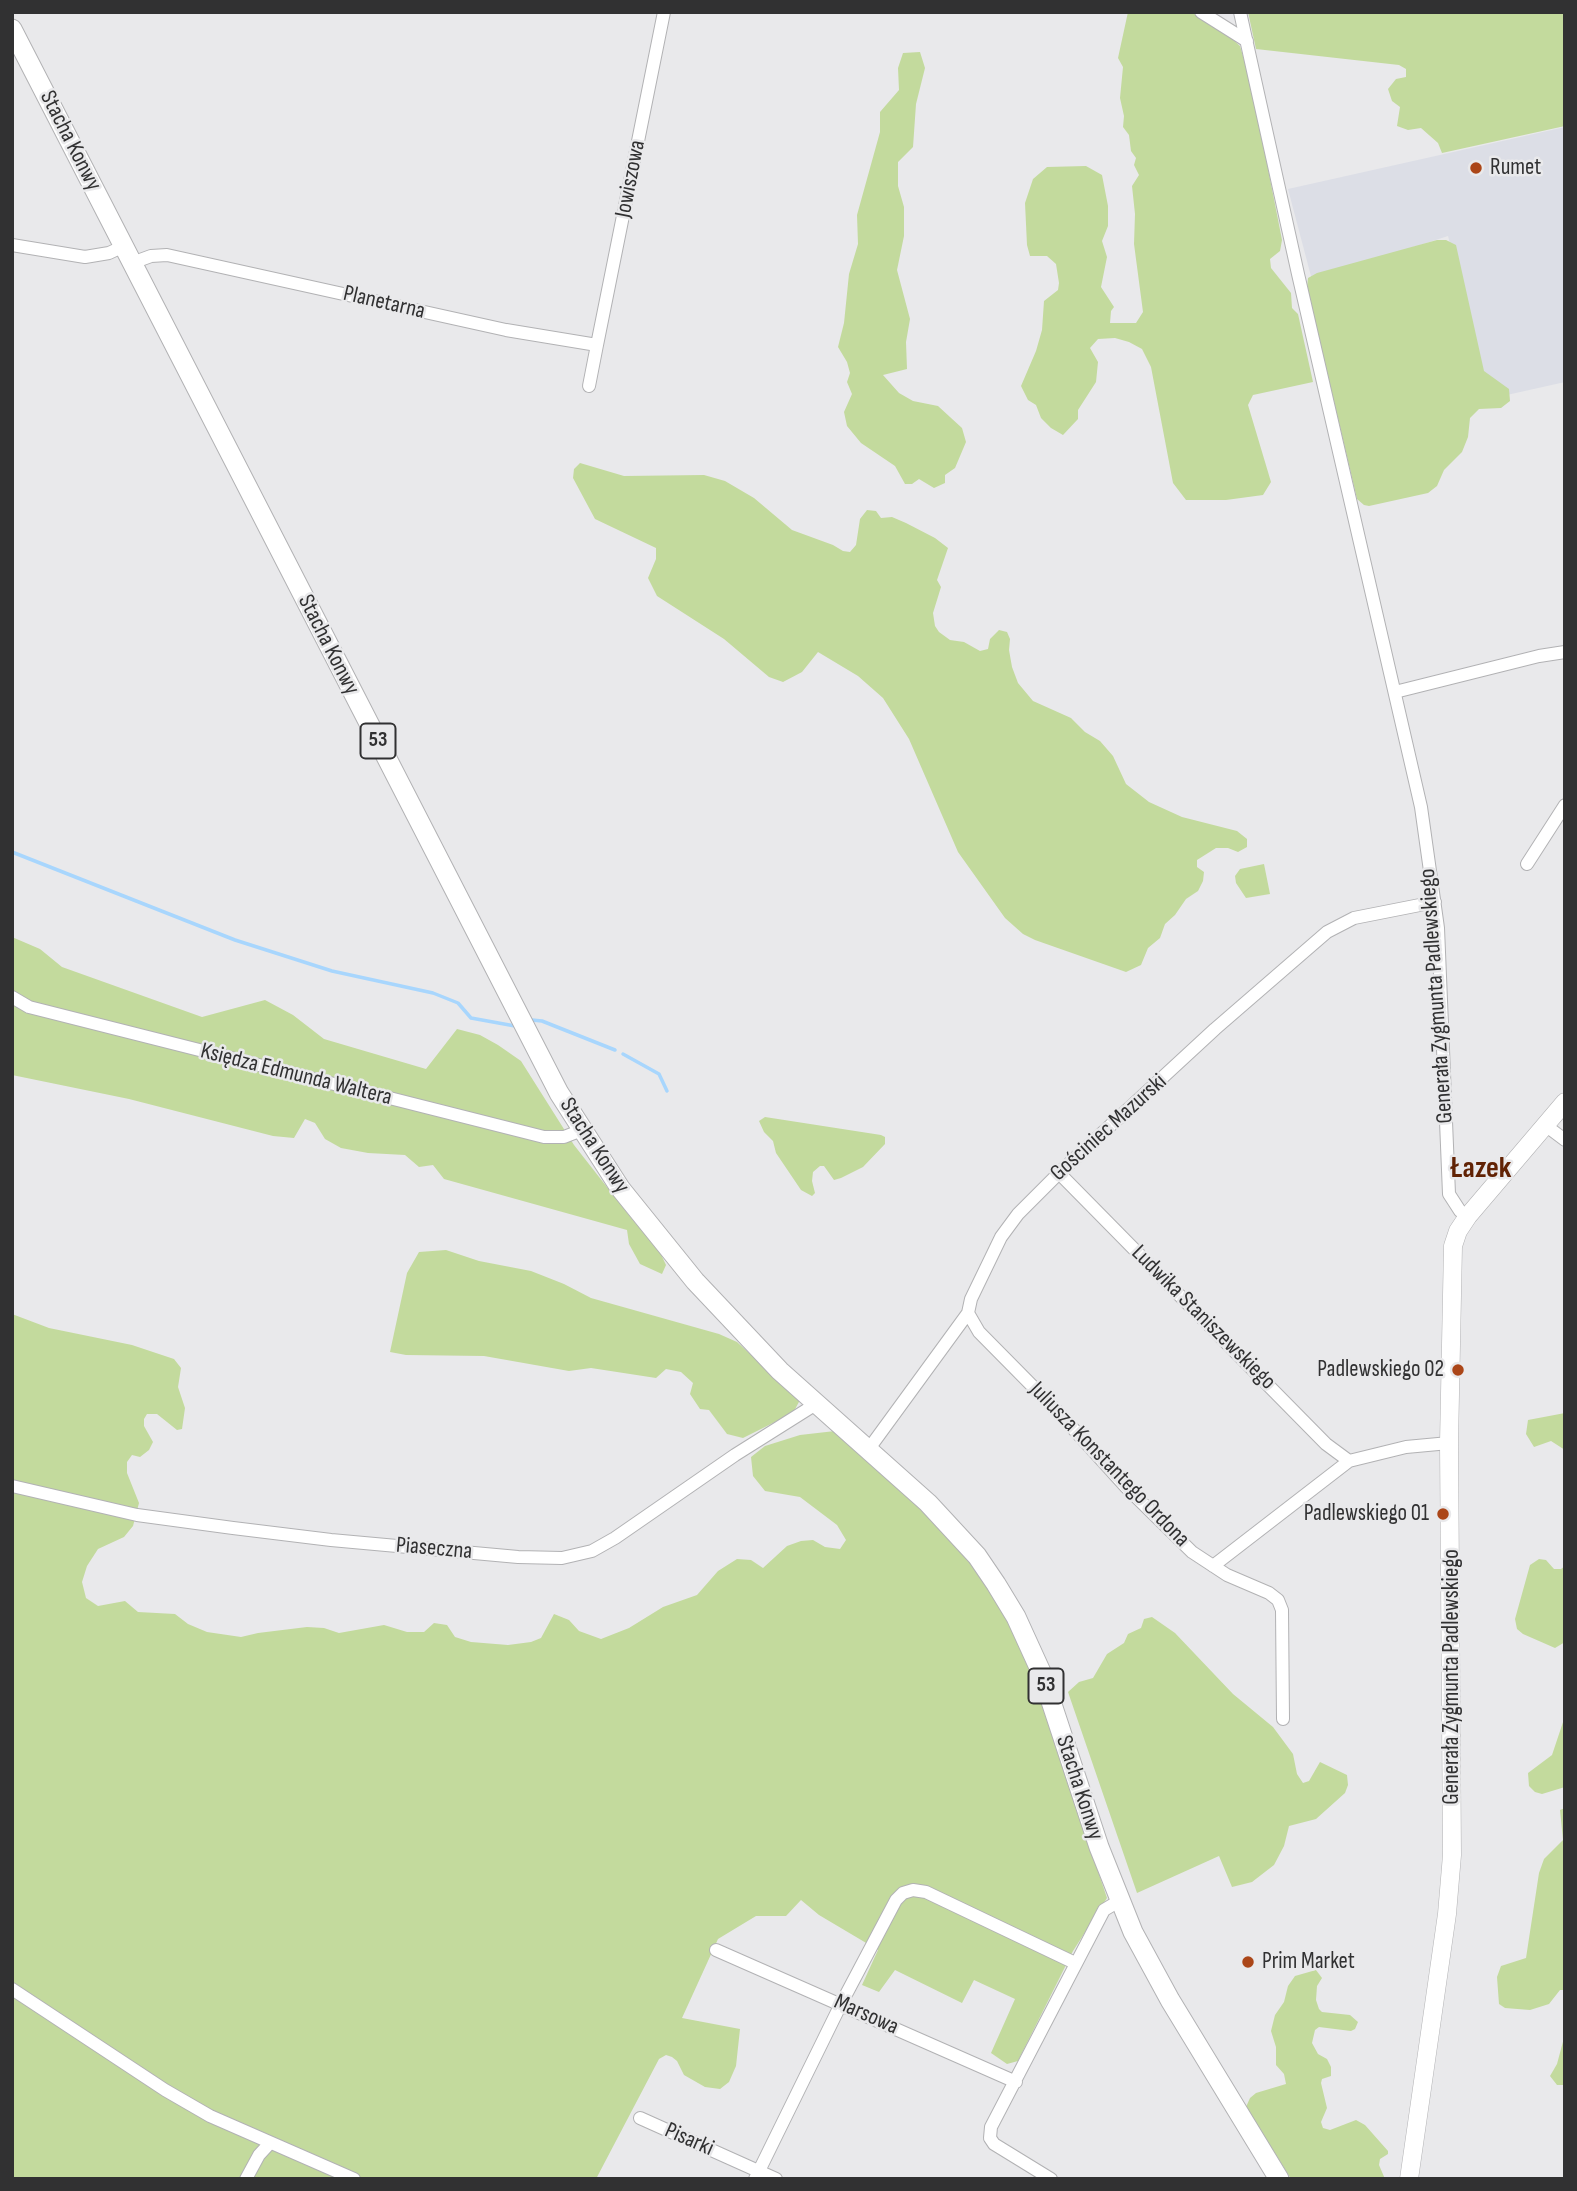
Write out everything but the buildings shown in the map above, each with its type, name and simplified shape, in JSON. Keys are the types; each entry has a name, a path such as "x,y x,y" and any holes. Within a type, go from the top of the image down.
{"main road":[{"name":"Stacha Konwy","path":"12,29 529,1035 582,1130 620,1188 673,1256 745,1336 816,1404 928,1503 977,1556 1016,1617 1042,1674 1098,1847 1119,1901 1150,1966 1279,2179"}],"street":[{"name":"Jowiszowa","path":"597,345 664,12"},
{"path":"1201,12 1247,41"},
{"name":"Generała Zygmunta Padlewskiego","path":"1240,12 1421,807 1435,902 1441,979 1448,1183 1453,1203 1468,1216 1455,1239 1451,1264 1449,1443 1452,1855 1447,1914 1409,2179"},
{"name":"Planetarna","path":"12,245 85,257 167,255 506,330 597,345"},
{"path":"589,386 597,345"},
{"path":"1395,692 1565,652"},
{"path":"1527,863 1565,805"},
{"name":"Gościniec Mazurski","path":"868,1450 968,1312 971,1299 1001,1237 1018,1214 1059,1173 1215,1029 1327,932 1354,918 1435,902"},
{"name":"Księdza Edmunda Waltera","path":"12,997 29,1007 544,1137 564,1137 582,1130"},
{"path":"1468,1216 1565,1102"},
{"path":"1545,1125 1565,1140"},
{"name":"Ludwika Staniszewskiego","path":"1059,1173 1326,1444 1349,1461"},
{"name":"Juliusza Konstantego Ordona","path":"968,1312 979,1332 1059,1413 1126,1487 1192,1552 1227,1575 1269,1592 1281,1605 1283,1719"},
{"name":"Piaseczna","path":"12,1486 137,1515 220,1526 331,1540 518,1557 562,1558 592,1551 615,1538 735,1455 816,1404"},
{"path":"1213,1566 1349,1461 1416,1446 1449,1443"},
{"path":"757,2175 841,2004 896,1900 903,1893 913,1890 926,1892 1075,1962"},
{"path":"1051,2179 994,2144 990,2138 991,2127 1104,1910 1119,1901"},
{"name":"Marsowa","path":"716,1950 1016,2082"},
{"path":"12,1989 165,2090 210,2116 354,2179"},
{"name":"Pisarki","path":"640,2118 757,2175 776,2179"},
{"path":"246,2179 259,2155 270,2143"}],"shaded area":[{"name":"Rumet","path":"1565,127 1565,382 1489,399 1448,236 1312,280 1288,189"}],"green space":[{"path":"1128,12 1191,12 1226,33 1240,46 1243,56 1254,97 1282,240 1280,251 1270,259 1271,268 1291,293 1292,308 1298,314 1313,382 1253,395 1248,405 1271,482 1263,495 1226,500 1186,500 1173,483 1151,367 1142,349 1129,342 1115,338 1098,339 1090,348 1098,362 1096,382 1078,410 1078,419 1063,435 1041,418 1036,405 1028,400 1021,386 1042,330 1044,301 1058,290 1059,283 1056,264 1047,256 1030,256 1027,245 1025,203 1033,179 1047,167 1086,166 1102,175 1108,206 1108,226 1102,241 1107,257 1101,287 1114,307 1110,323 1136,323 1143,312 1134,244 1132,186 1139,175 1134,165 1136,158 1131,151 1129,135 1123,127 1124,116 1120,98 1123,67 1118,58"},
{"path":"1248,12 1565,12 1565,126 1442,153 1438,143 1421,128 1408,130 1397,126 1400,107 1392,101 1388,89 1396,79 1406,77 1406,69 1399,65 1256,49"},
{"path":"920,52 925,68 916,104 913,147 898,162 898,186 904,207 904,236 897,270 910,319 906,342 907,369 883,375 899,393 913,401 938,406 962,428 966,442 955,468 945,475 945,483 934,488 919,479 912,484 905,484 895,466 861,443 847,426 844,412 852,394 847,382 850,373 838,347 844,323 849,274 858,244 857,215 880,132 880,112 899,90 898,68 903,53"},
{"path":"1437,240 1446,240 1456,245 1484,371 1509,389 1510,401 1501,408 1479,409 1470,418 1468,437 1462,452 1444,470 1437,486 1428,493 1364,505 1357,499 1307,287 1308,278 1317,273"},
{"path":"580,463 624,476 704,475 725,481 754,498 792,530 843,551 850,552 856,545 860,519 867,510 876,511 881,518 892,517 935,538 948,548 937,580 941,587 933,613 939,632 950,640 964,642 980,651 988,649 990,639 999,630 1007,632 1012,667 1018,683 1033,701 1071,718 1085,732 1100,741 1113,756 1126,784 1149,802 1182,817 1237,831 1247,839 1247,847 1238,852 1228,848 1216,848 1197,860 1197,867 1204,872 1198,891 1186,899 1165,924 1160,938 1148,948 1141,965 1126,972 1023,934 1005,918 958,852 909,739 883,698 858,676 818,652 802,672 783,682 769,677 724,639 657,596 648,578 656,559 656,548 595,519 573,478 574,469"},
{"path":"1264,864 1270,894 1246,898 1236,883 1235,876 1240,869"},
{"path":"12,937 40,949 62,967 202,1017 265,1000 293,1015 324,1039 426,1069 457,1029 480,1035 521,1061 574,1145 658,1248 666,1265 662,1274 640,1264 629,1244 627,1230 444,1179 433,1165 419,1167 405,1155 341,1148 325,1139 315,1123 305,1119 294,1138 273,1136 129,1099 12,1075"},
{"path":"765,1117 881,1135 885,1137 885,1144 863,1167 841,1178 834,1180 824,1166 820,1166 813,1172 815,1193 812,1196 801,1190 776,1153 773,1141 764,1132 759,1121"},
{"path":"446,1250 479,1261 531,1271 591,1298 719,1334 737,1342 800,1400 793,1413 743,1438 727,1434 709,1410 700,1409 690,1394 693,1383 681,1372 666,1369 656,1378 591,1368 569,1371 484,1356 406,1355 390,1352 407,1273 419,1252"},
{"path":"12,1314 49,1328 132,1345 174,1359 181,1368 178,1387 185,1408 182,1429 177,1430 157,1414 147,1414 144,1426 153,1442 149,1450 140,1457 132,1455 127,1462 127,1473 139,1503 133,1526 124,1537 98,1549 87,1566 82,1582 86,1598 98,1606 125,1601 138,1612 175,1614 188,1624 207,1632 241,1637 307,1627 324,1628 339,1633 384,1625 407,1632 424,1632 434,1623 447,1625 455,1637 471,1642 508,1645 541,1638 554,1614 569,1620 579,1631 601,1639 629,1628 663,1607 697,1595 718,1571 737,1559 751,1560 763,1568 787,1546 801,1541 813,1540 825,1547 840,1549 846,1540 837,1525 800,1497 765,1491 753,1476 751,1457 765,1446 800,1435 835,1431 947,1528 988,1581 1023,1647 1107,1898 1073,1951 1018,2061 1007,2064 991,2053 1015,1999 974,1980 962,2003 895,1970 879,1992 862,1985 878,1950 819,1915 801,1900 786,1916 756,1916 718,1939 682,2018 740,2029 736,2066 729,2082 720,2089 705,2087 684,2075 672,2057 666,2055 659,2059 596,2179 12,2179"},
{"path":"1565,1413 1565,1450 1551,1441 1534,1447 1526,1434 1528,1420"},
{"path":"1539,1559 1546,1560 1554,1569 1565,1566 1565,1642 1555,1648 1523,1634 1517,1629 1515,1619 1530,1565"},
{"path":"1152,1617 1175,1633 1233,1694 1273,1727 1293,1754 1297,1774 1303,1783 1309,1781 1320,1762 1347,1775 1345,1793 1316,1819 1289,1826 1284,1846 1274,1865 1252,1882 1232,1887 1219,1856 1137,1893 1068,1692 1079,1682 1093,1678 1107,1654 1124,1643 1128,1634 1141,1628 1144,1619"},
{"path":"1565,1716 1565,1787 1542,1794 1535,1792 1529,1786 1528,1773 1552,1755"},
{"path":"1565,1808 1565,1990 1560,1990 1549,2004 1530,2010 1505,2008 1499,2004 1497,1977 1501,1966 1526,1958 1539,1873 1544,1859 1563,1840 1560,1810"},
{"path":"1316,1970 1322,1978 1317,1986 1316,2000 1319,2009 1322,2012 1350,2015 1358,2022 1351,2031 1319,2027 1315,2030 1312,2043 1318,2054 1327,2059 1331,2067 1331,2076 1322,2079 1321,2083 1327,2108 1321,2122 1323,2128 1330,2130 1356,2120 1365,2125 1388,2151 1388,2154 1380,2159 1379,2165 1385,2179 1291,2179 1246,2107 1256,2093 1286,2084 1284,2074 1276,2065 1276,2047 1271,2031 1275,2015 1295,1976"},
{"path":"1565,2034 1565,2085 1557,2085 1550,2076 1557,2064"}],"waterway":[{"path":"12,852 235,940 332,971 433,993 458,1003 471,1018 515,1026"},
{"path":"532,1020 542,1021 615,1050"},
{"path":"623,1054 659,1074 667,1091"}],"place":[{"name":"Rumet","path":"1476,168"},
{"name":"Padlewskiego 02","path":"1458,1370"},
{"name":"Padlewskiego 01","path":"1443,1514"},
{"name":"Prim Market","path":"1248,1962"}],"district":[{"name":"Łazek","path":"1481,1169"}]}
